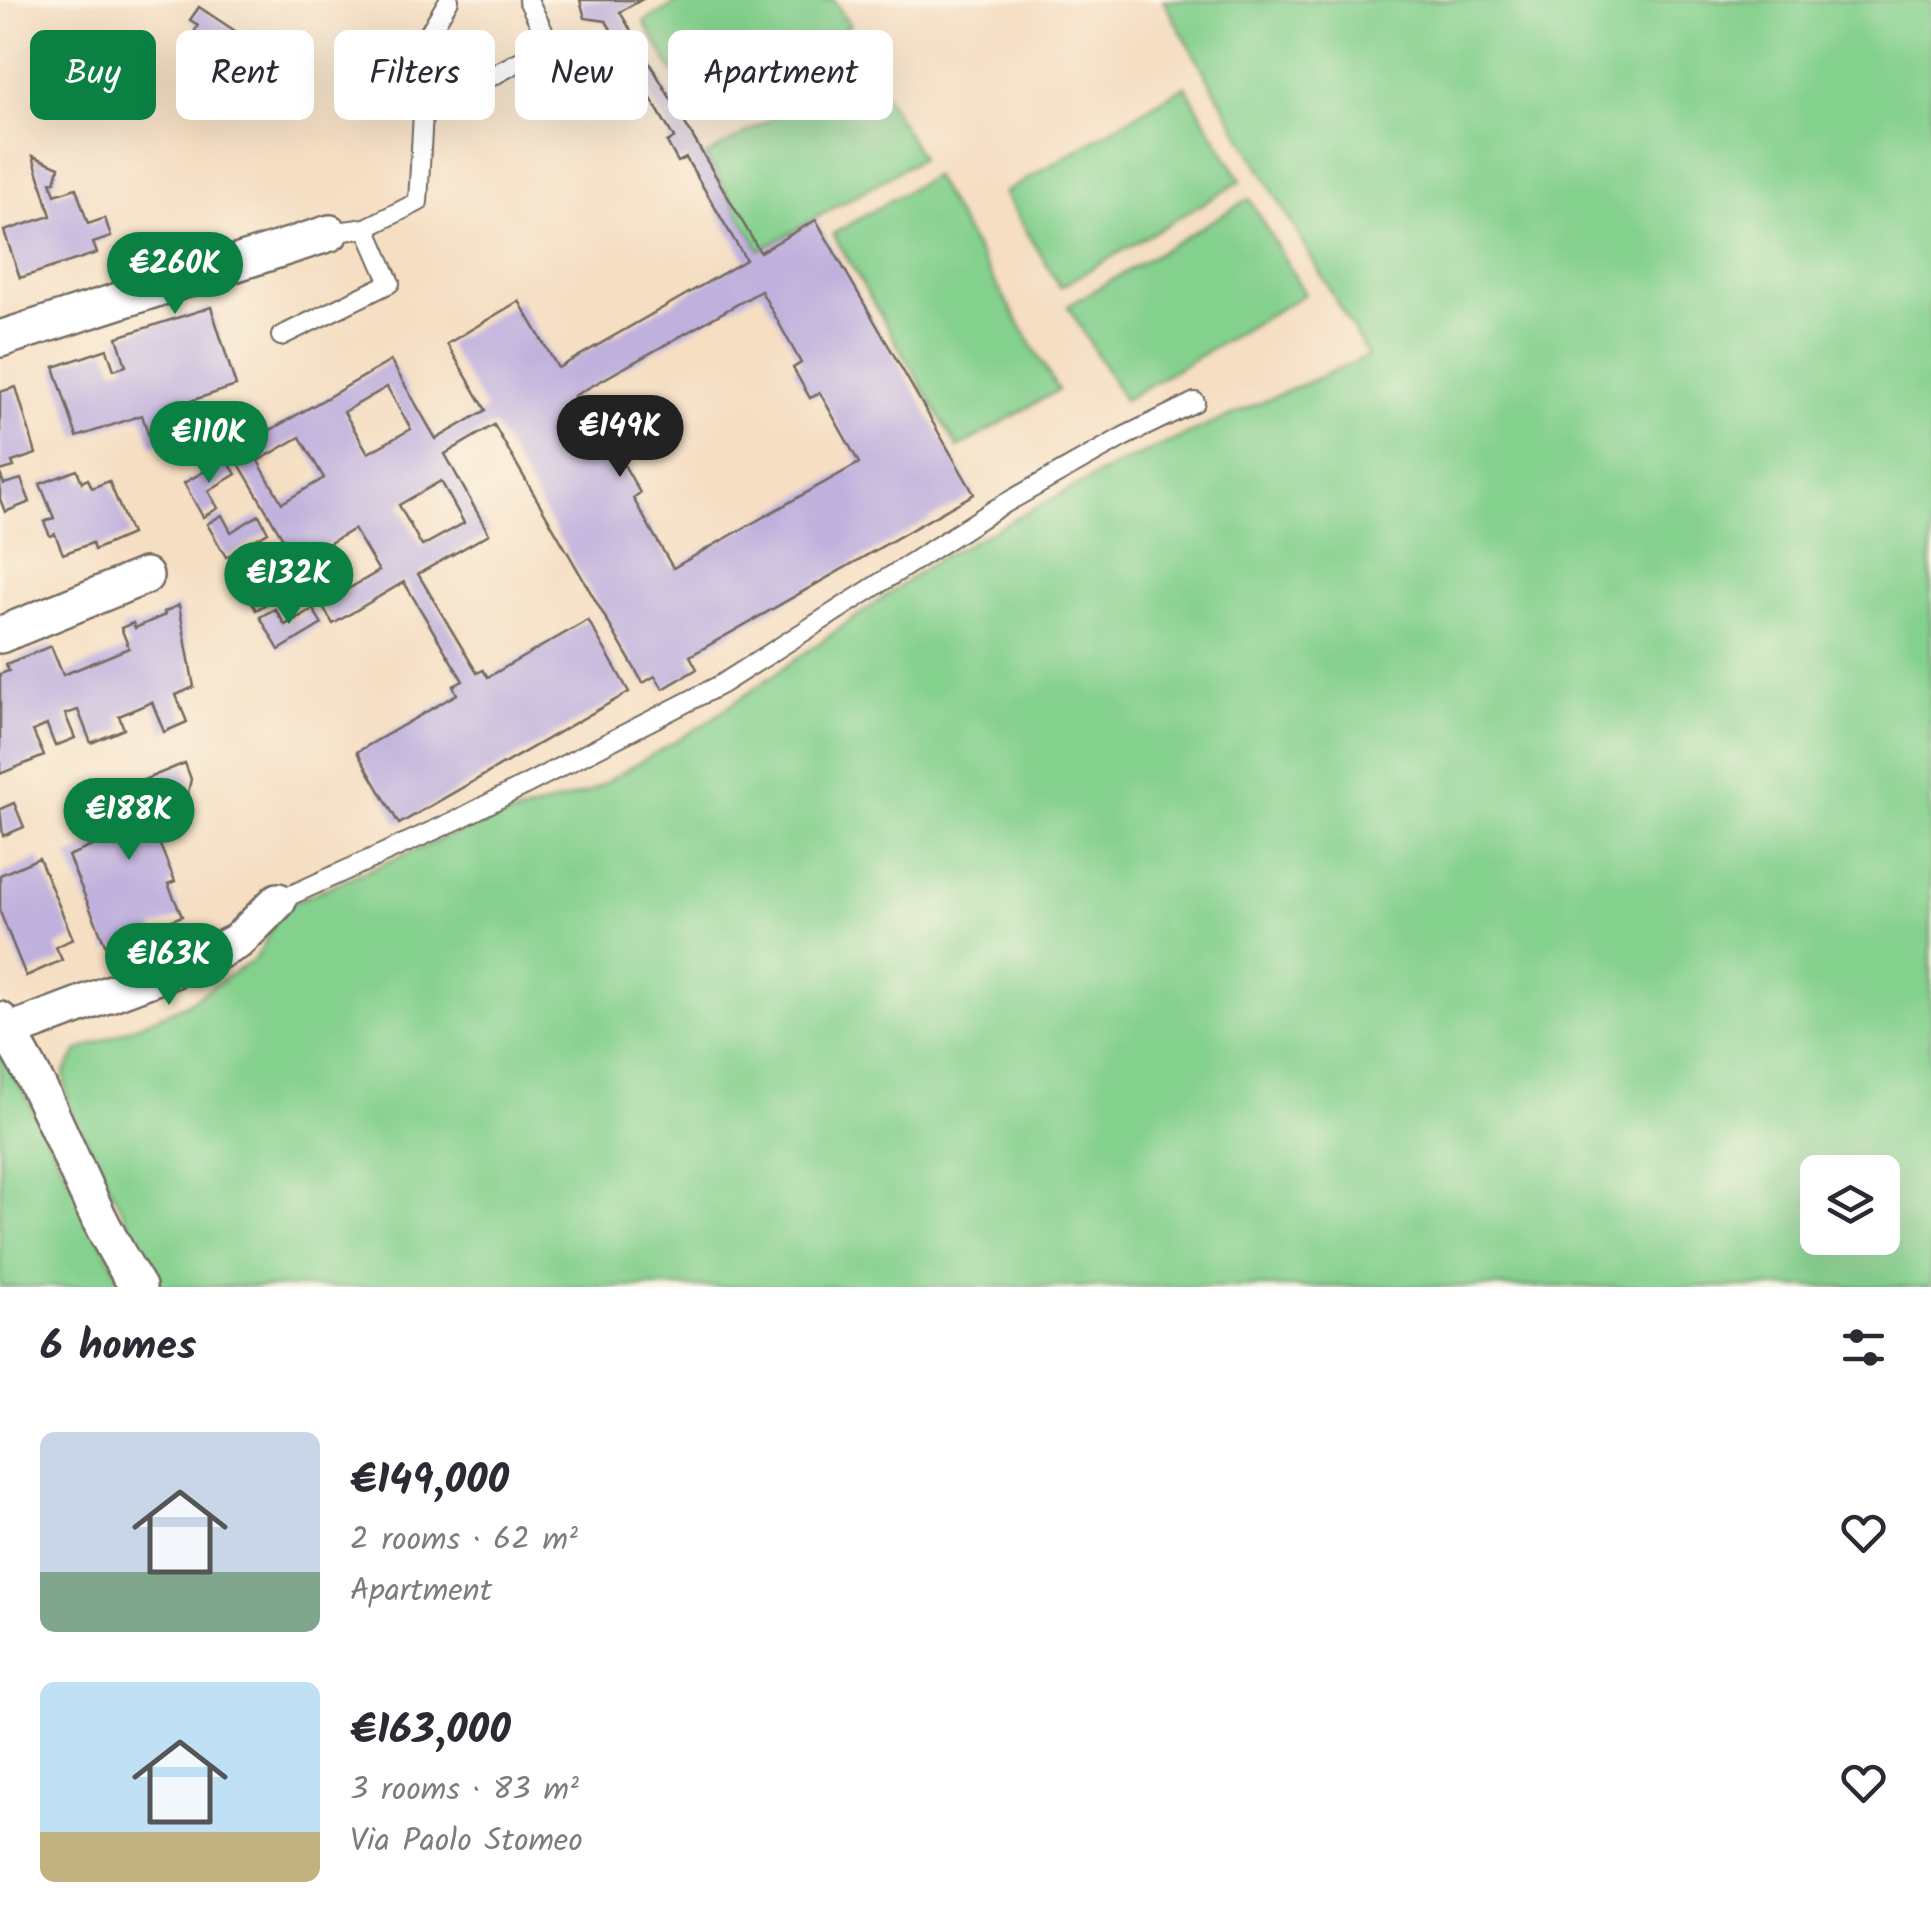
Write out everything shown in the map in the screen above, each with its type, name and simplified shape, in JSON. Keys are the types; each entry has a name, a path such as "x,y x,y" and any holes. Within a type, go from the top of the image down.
{"street":[{"path":"0,339 330,232"},
{"path":"0,635 145,576"},
{"path":"138,1287 4,1026 206,958 238,941 278,901"}],"lane":[{"path":"431,30 449,0"},
{"path":"495,74 550,45 528,0"},
{"path":"330,232 366,228 418,202 423,120"},
{"path":"281,336 390,283 366,228"},
{"path":"278,901 460,820 722,684 997,508 1122,437 1195,402"}],"green space":[{"path":"682,0 834,0 850,26 843,30 668,30 668,64 644,22"},
{"path":"1163,0 1931,0 1931,1287 161,1287 68,1104 64,1073 78,1051 185,1005 257,957 282,907 460,831 589,792 703,725 935,561 1115,466 1368,356"},
{"path":"1185,86 1241,181 1060,287 1004,193"},
{"path":"893,109 921,158 760,250 706,156 769,120 893,120"},
{"path":"933,176 1058,390 958,448 833,234"},
{"path":"1249,199 1305,294 1124,400 1068,306"},
{"path":"0,1046 125,1287 0,1287"}],"building":[{"path":"580,0 641,0 620,12 630,30 611,30 606,21 585,18"},
{"path":"199,7 234,30 195,30 198,25 190,20"},
{"path":"648,60 668,94 668,120 683,120 760,252 816,220 974,494 690,656 697,669 663,689 655,676 643,683 494,425 445,454 489,534 418,574 477,673 483,670 488,677 588,620 629,692 399,824 357,752 457,694 453,686 463,681 404,582 333,624 232,452 391,361 436,439 486,410 447,344 519,301 558,368 746,260 686,158 678,162 667,142 674,138 648,93","holes":["761,291 801,363 793,368 810,398 820,393 859,463 673,568 633,498 640,493 623,463 615,468 574,396","387,387 411,429 368,453 344,412","300,437 324,478 282,503 258,461","441,481 464,523 422,546 399,505","354,529 379,571 336,596 311,554"]},
{"path":"33,156 59,167 55,182 51,182 55,195 76,188 88,224 105,218 111,237 93,243 97,253 20,278 4,231 51,216"},
{"path":"211,307 236,386 178,405 186,429 152,446 142,415 77,437 54,367 107,349 114,370 126,366 117,337"},
{"path":"16,387 36,454 12,462 14,467 0,471 0,392"},
{"path":"226,459 236,474 208,491 218,508 203,517 184,483"},
{"path":"77,470 82,482 88,479 92,488 109,481 131,534 94,550 92,543 63,554 55,534 50,536 44,522 54,518 40,484"},
{"path":"0,474 4,484 21,479 30,502 5,512 0,499"},
{"path":"222,515 231,532 259,515 268,532 226,557 207,524"},
{"path":"280,552 290,568 261,584 271,601 256,610 237,578"},
{"path":"179,605 194,687 176,695 187,722 164,732 152,702 119,716 124,729 91,743 78,710 65,714 75,738 55,746 47,725 33,731 44,756 0,774 0,674 9,671 6,664 51,646 63,675 129,648 121,628 133,623 135,628"},
{"path":"275,609 285,625 313,609 322,624 279,650 260,617"},
{"path":"185,763 191,779 187,797 153,796 156,804 139,810 137,805 114,814 122,834 152,826 175,881 168,884 182,916 108,951 68,856 102,842 94,821 85,825 78,807"},
{"path":"14,803 24,827 3,836 0,809"},
{"path":"39,858 73,939 56,947 62,960 26,976 0,912 0,875"}]}
